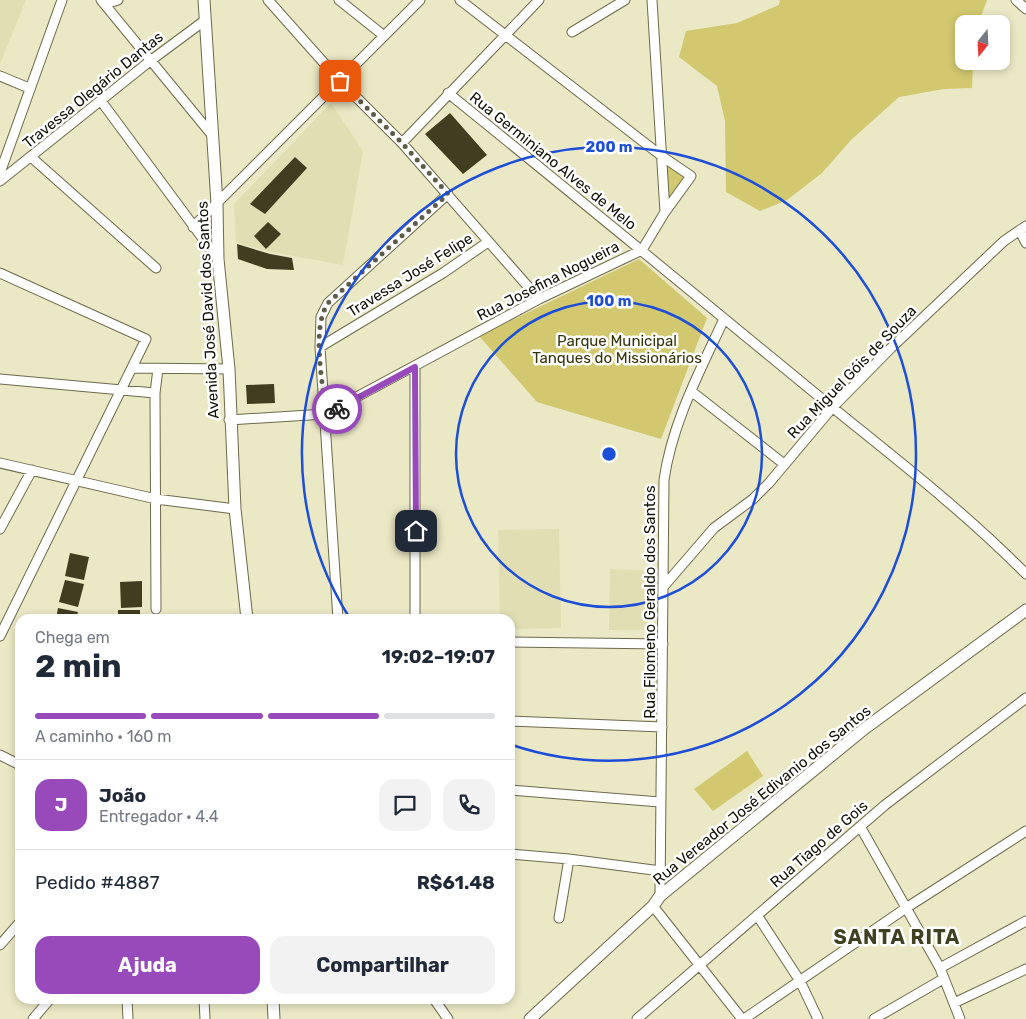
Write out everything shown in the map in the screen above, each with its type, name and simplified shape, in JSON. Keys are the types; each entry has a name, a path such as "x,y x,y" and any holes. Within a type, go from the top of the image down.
{"main road":[{"name":"Avenida José David dos Santos","path":"204,0 217,204 218,259 229,369 235,509 246,614"},
{"name":"Rua Vereador José Edivanio dos Santos","path":"530,1019 657,901 864,730 1026,610"},
{"path":"273,1004 274,1019"}],"street":[{"path":"0,173 62,0"},
{"path":"103,2 118,0"},
{"path":"268,0 340,81 402,143 539,299"},
{"path":"339,0 383,35"},
{"path":"193,228 340,81 383,35 420,0"},
{"path":"460,0 663,157"},
{"path":"402,143 539,0"},
{"path":"572,32 625,0"},
{"path":"652,0 665,212"},
{"path":"1016,0 1026,10"},
{"path":"103,2 212,135"},
{"name":"Travessa Olegário Dantas","path":"0,181 150,61 204,21"},
{"path":"0,76 29,88"},
{"name":"Rua Germiniano Alves de Melo","path":"448,93 642,250 832,408 950,501 1026,574"},
{"path":"101,101 193,228 218,259"},
{"path":"31,157 156,268"},
{"name":"Rua Josefina Nogueira","path":"230,420 326,414 539,299 642,250 665,212 691,176 663,157"},
{"path":"338,614 326,414 320,347 321,317 334,298 448,194"},
{"path":"1023,228 1026,243"},
{"name":"Rua Miguel Góis de Souza","path":"664,586 714,528 759,493 832,408 1004,241 1023,228"},
{"name":"Travessa José Felipe","path":"320,347 443,273 488,242"},
{"path":"0,273 146,339 123,390 0,636"},
{"name":"Rua Filomeno Geraldo dos Santos","path":"657,901 661,871 660,802 664,480 674,433 690,391 724,319"},
{"path":"415,367 415,614"},
{"path":"133,368 229,369"},
{"path":"156,609 155,393 158,369"},
{"path":"0,379 155,393"},
{"path":"690,391 784,464"},
{"path":"0,463 156,499 235,509"},
{"path":"0,529 32,470"},
{"path":"515,642 663,644"},
{"name":"Rua Tiago de Gois","path":"637,1019 886,805 1026,698"},
{"path":"515,721 662,727"},
{"path":"0,755 15,762"},
{"path":"515,790 660,802"},
{"path":"860,828 940,968 960,1019"},
{"path":"657,901 699,964 743,1019 906,908 1026,831"},
{"path":"515,854 569,859 661,871"},
{"path":"559,918 569,859"},
{"path":"757,915 800,980 818,1019"},
{"path":"940,968 1026,921"},
{"path":"0,945 15,928"},
{"path":"954,1003 1026,969"},
{"path":"874,1019 943,979"},
{"path":"33,1019 46,1004"},
{"path":"127,1004 128,1019"},
{"path":"204,1004 205,1019"},
{"path":"438,1004 448,1019"}],"shaded area":[{"path":"0,0 26,0 0,64"},
{"path":"331,103 363,151 343,265 271,252 236,242 234,204"},
{"path":"559,529 561,628 515,629 515,614 500,614 498,530"},
{"path":"610,569 656,571 656,630 609,630"}],"green space":[{"path":"780,0 987,0 981,15 955,15 955,70 973,70 972,88 944,89 899,97 851,140 822,173 787,200 760,211 726,192 725,121 717,86 679,57 686,31 737,23 779,5"},
{"path":"665,164 684,177 668,199"},
{"name":"Parque Municipal Tanques do Missionários","path":"639,259 707,318 661,439 537,402 479,336"},
{"path":"747,751 763,776 713,811 694,789"}],"building":[{"path":"450,113 487,155 463,174 425,134"},
{"path":"295,157 307,168 265,214 250,204"},
{"path":"268,222 281,234 266,249 254,236"},
{"path":"237,244 270,254 292,258 294,270 267,269 238,259"},
{"path":"274,384 275,403 247,404 246,385"},
{"path":"70,553 89,557 84,580 65,576"},
{"path":"65,580 84,584 78,607 59,602"},
{"path":"142,581 142,607 121,608 120,582"},
{"path":"58,608 78,612 77,614 57,614"},
{"path":"118,610 140,610 140,614 118,614"}],"way so far":[{"path":"337,409 326,414 320,347 323,310 328,303 448,194 402,143 340,81"}],"district":[{"name":"SANTA RITA","path":"897,937"}],"route":[{"path":"337,409 415,367 416,531"}]}
